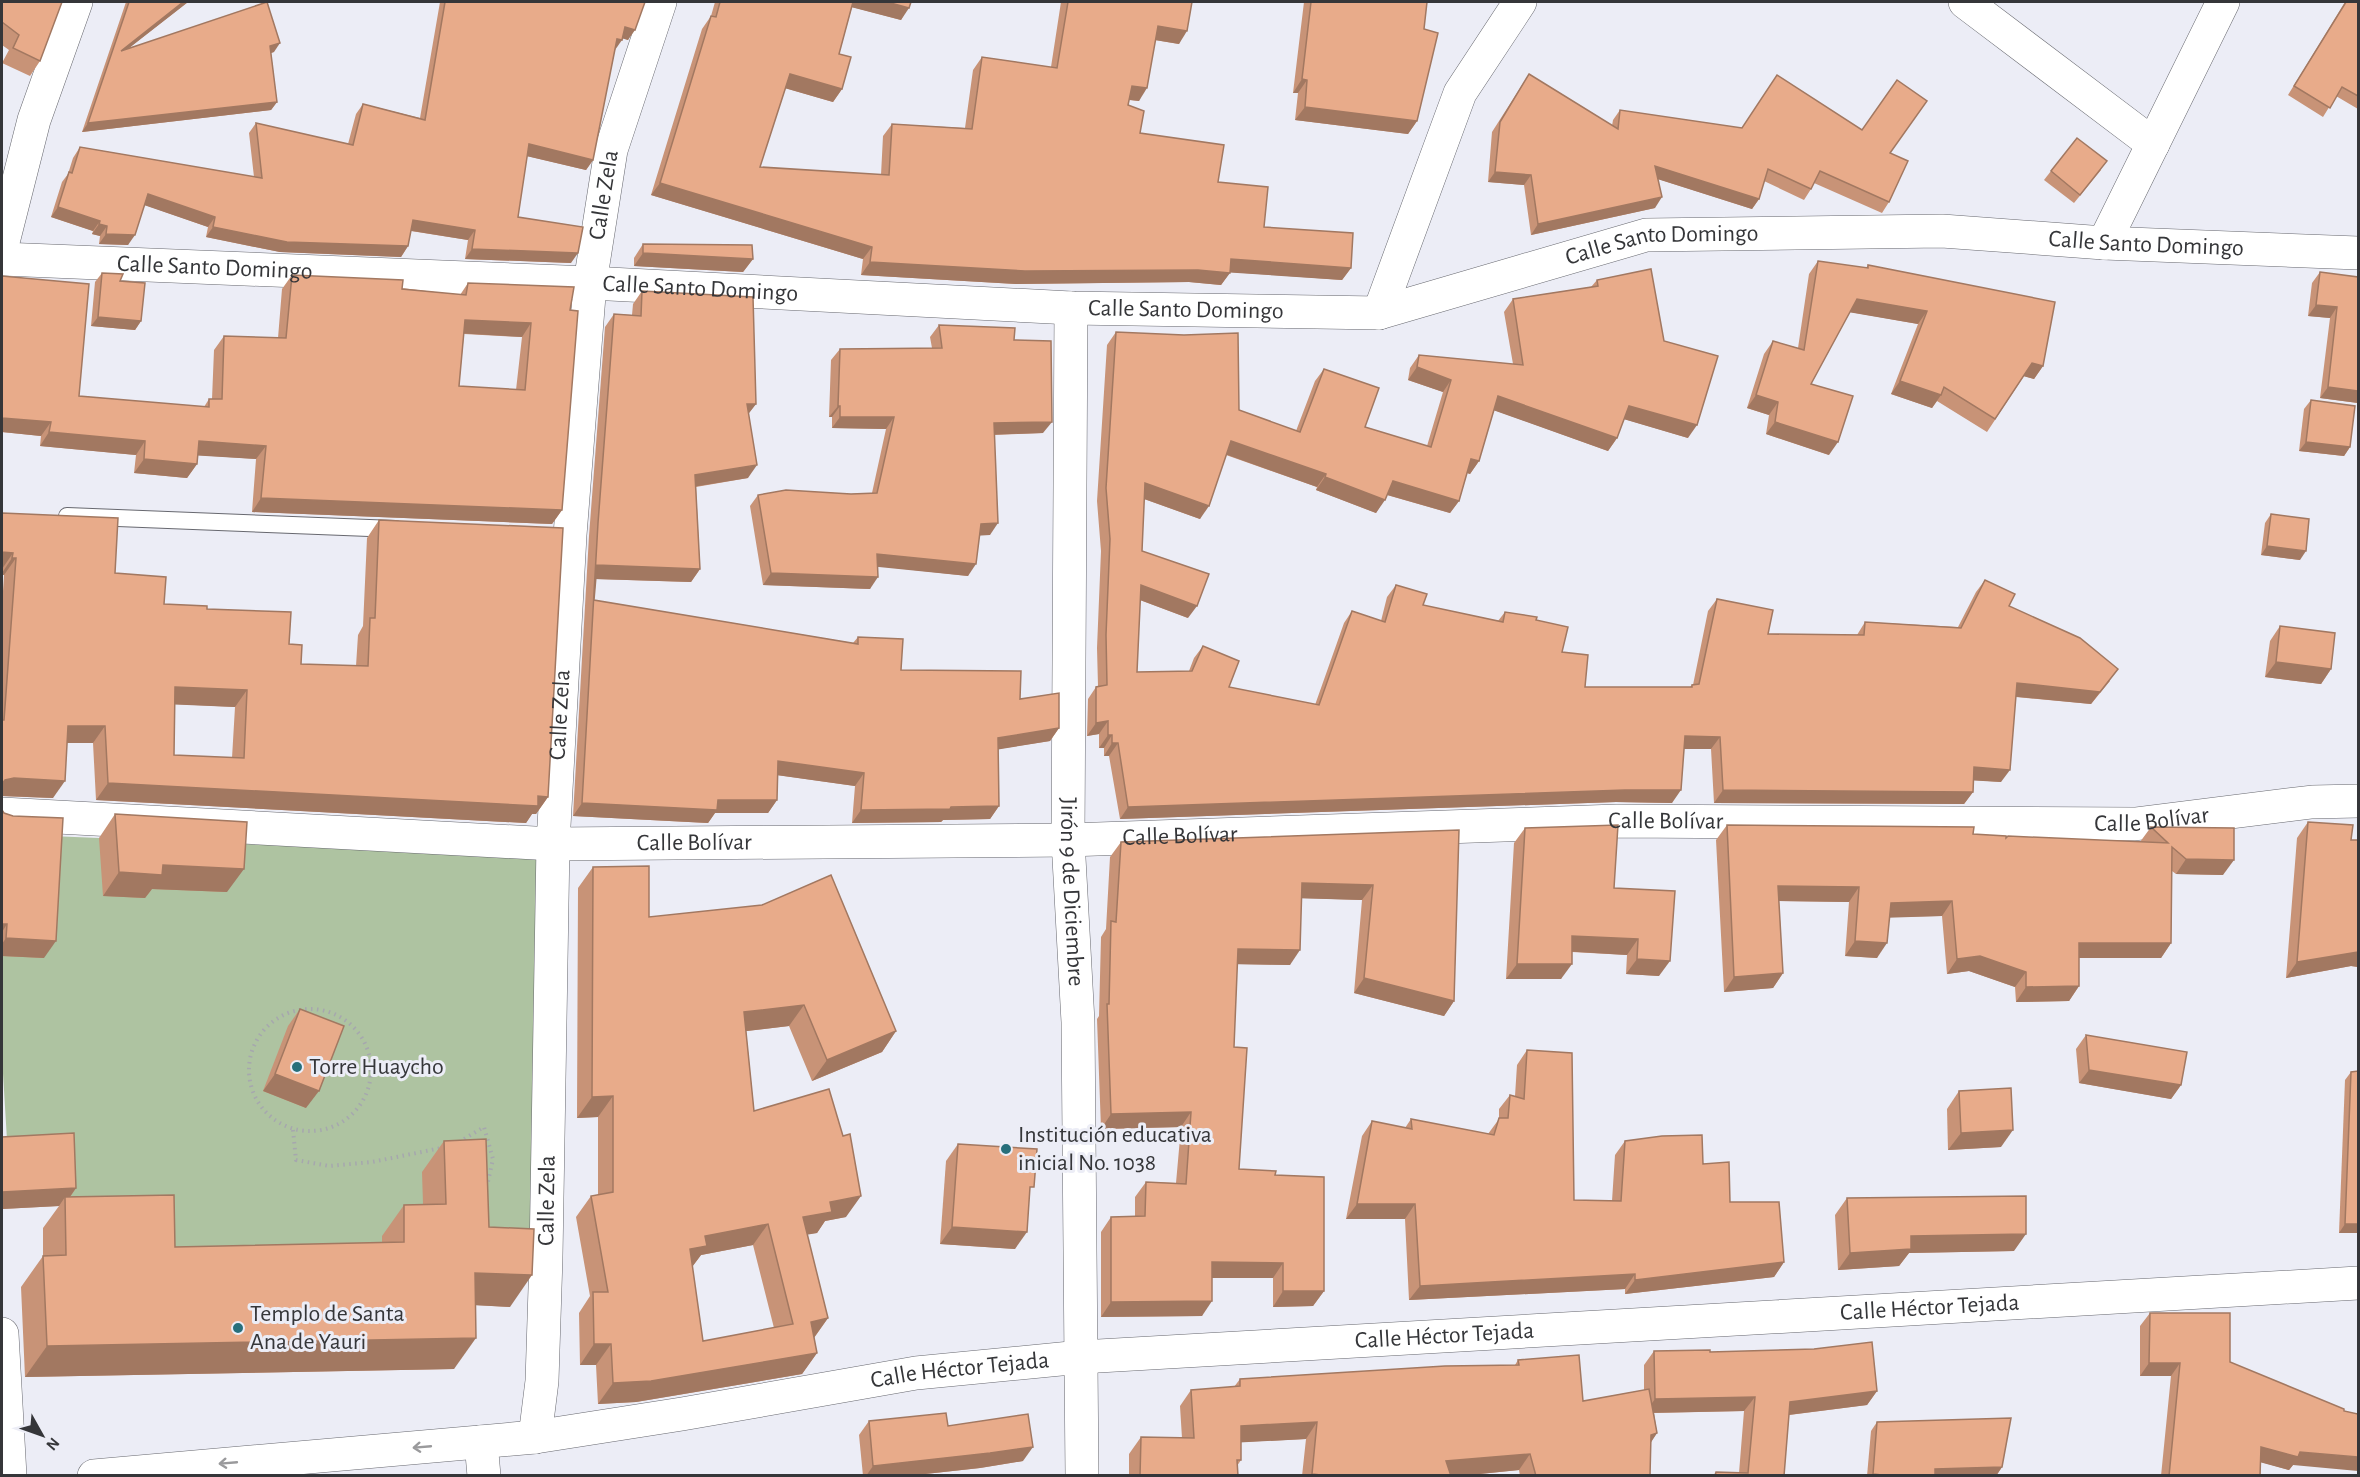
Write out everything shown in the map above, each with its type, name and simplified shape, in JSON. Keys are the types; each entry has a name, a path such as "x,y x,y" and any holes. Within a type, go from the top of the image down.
{"street":[{"path":"2,246 34,120 76,2"},
{"name":"Calle Zela","path":"535,1437 542,1381 546,1268 553,844 564,535 590,283 611,150 660,2"},
{"path":"1378,313 1460,93 1520,2"},
{"path":"1965,2 2152,144"},
{"path":"2104,243 2223,2"},
{"name":"Calle Santo Domingo","path":"2,259 590,283 1071,308 1378,313 1646,235 1942,231 2104,243 2358,253"},
{"name":"Jirón 9 de Diciembre","path":"1071,308 1068,840 1078,1022 1082,1476"},
{"name":"Calle Bolívar","path":"2,814 553,844 1068,840 1617,821 2135,824 2312,802 2358,801"},
{"name":"Calle Héctor Tejada","path":"481,1442 535,1437 693,1412 915,1373 1081,1357 2358,1282"},
{"path":"2,1337 10,1476"},
{"path":"94,1476 481,1442 484,1476"}],"lane":[{"path":"49,515 416,530"}],"path":[{"path":"298,1009 317,1009 336,1014 351,1024 363,1038 370,1056 371,1077 365,1097 353,1114 335,1126 314,1132 293,1130 274,1120 259,1106 250,1086 248,1065 254,1045 266,1027 281,1016 298,1009"},
{"path":"293,1130 296,1160 328,1166 372,1162 451,1146 484,1127 493,1159 487,1188"}],"green space":[{"path":"2,834 538,856 533,1267 170,1260 70,1205 72,1141 7,1140 2,1057"}],"building":[{"path":"2,2 62,2 40,61 13,48 19,35 2,22"},
{"path":"129,2 183,2 121,51 267,2 280,43 270,46 277,102 88,123"},
{"path":"445,2 645,2 635,30 625,27 622,40 617,39 593,160 529,144 518,217 583,227 578,253 472,249 475,230 413,220 408,246 287,242 213,227 215,217 148,194 135,235 106,234 107,226 99,224 100,221 58,207 80,147 262,178 256,123 353,145 363,104 425,120"},
{"path":"720,2 853,2 839,54 851,57 842,89 790,74 760,167 889,175 892,124 972,129 982,57 1057,68 1068,2 1192,2 1187,31 1158,26 1147,88 1132,86 1128,105 1144,111 1140,133 1224,145 1218,182 1268,187 1264,227 1353,233 1351,268 1231,259 1230,273 1198,270 1025,271 870,262 872,247 660,183 711,16 716,17"},
{"path":"887,2 911,2 909,8"},
{"path":"1311,2 1427,2 1424,29 1438,33 1417,121 1305,107 1307,80 1302,79"},
{"path":"2346,2 2358,2 2358,96 2342,87 2330,108 2294,86"},
{"path":"1529,74 1618,129 1620,110 1742,128 1777,75 1862,130 1897,80 1927,101 1890,153 1908,161 1889,202 1820,171 1811,189 1768,169 1759,199 1655,166 1662,197 1538,224 1531,175 1495,172 1500,122"},
{"path":"2077,138 2107,161 2080,195 2051,171"},
{"path":"643,244 752,245 753,259 643,253"},
{"path":"1818,261 1868,268 1868,265 2055,302 2043,366 2032,363 1995,419 1944,387 1941,395 1900,381 1927,311 1857,299 1811,384 1853,396 1838,442 1775,422 1778,402 1756,395 1773,341 1804,350"},
{"path":"1651,269 1664,341 1718,356 1697,425 1629,406 1617,438 1498,396 1479,461 1471,459 1459,501 1393,481 1385,500 1325,477 1326,474 1231,441 1209,506 1145,483 1142,551 1209,574 1197,606 1141,585 1137,672 1192,671 1203,646 1239,661 1229,687 1319,705 1352,611 1385,622 1396,585 1427,594 1423,605 1503,622 1505,612 1537,617 1536,620 1568,627 1562,652 1588,655 1585,687 1692,687 1692,685 1699,684 1717,599 1773,610 1768,634 1864,635 1865,622 1961,628 1985,580 2015,594 2009,606 2080,638 2118,669 2100,692 2017,683 2010,770 1974,767 1973,792 1723,790 1720,737 1685,736 1681,790 1128,807 1118,743 1112,743 1112,735 1108,735 1108,721 1096,723 1096,687 1107,685 1106,635 1110,539 1106,488 1116,332 1184,335 1238,333 1239,410 1300,432 1324,369 1379,388 1365,427 1431,447 1451,380 1417,367 1419,355 1523,365 1513,299 1598,286 1597,280"},
{"path":"2320,272 2358,277 2358,391 2328,387 2337,307 2316,305"},
{"path":"102,273 123,274 120,281 145,283 141,321 98,317"},
{"path":"292,275 403,280 402,289 466,295 468,283 574,287 570,310 578,311 562,510 261,498 266,446 199,441 197,464 144,459 145,441 49,432 51,422 2,418 2,276 89,284 79,396 209,407 209,399 222,399 224,336 286,338","holes":["465,320 531,323 525,390 459,386"]},
{"path":"642,291 753,297 756,404 747,404 757,465 695,475 700,569 597,565 594,600 858,644 858,637 903,639 901,670 1021,671 1020,699 1059,693 1059,728 998,738 999,806 861,810 864,773 778,761 777,800 718,800 717,810 582,803 598,523 614,314 641,316"},
{"path":"939,325 1015,328 1014,340 1051,341 1052,422 994,423 998,523 981,524 976,564 877,554 878,577 771,573 758,495 786,490 851,494 877,493 894,417 840,417 840,406 838,406 840,349 942,348"},
{"path":"2311,400 2355,406 2350,447 2306,442"},
{"path":"2,513 118,518 115,573 166,577 164,604 207,606 207,609 291,612 289,644 302,645 301,664 368,666 370,618 375,618 379,520 563,528 548,797 538,796 538,806 108,783 105,726 68,726 65,781 14,778 5,780 2,784 2,720 4,720 16,558 12,558 13,553 2,552","holes":["175,687 247,690 244,758 174,755"]},
{"path":"2271,514 2309,519 2306,551 2267,546"},
{"path":"2280,626 2335,633 2331,669 2276,662"},
{"path":"2,810 13,816 63,818 56,941 6,938 7,924 2,924"},
{"path":"115,814 247,822 244,869 163,865 162,875 119,872"},
{"path":"2308,822 2353,825 2351,840 2358,840 2358,952 2297,962"},
{"path":"1618,825 1614,888 1675,891 1670,961 1637,959 1638,939 1572,936 1572,964 1517,964 1525,828"},
{"path":"1727,825 1974,827 1973,834 2006,836 2006,838 2008,836 2168,843 2151,827 2234,828 2234,860 2186,859 2172,847 2171,943 2079,943 2079,986 2026,987 2026,972 1980,956 1957,959 1952,901 1891,903 1887,943 1855,941 1859,887 1778,886 1783,973 1734,977"},
{"path":"1459,830 1454,1001 1364,978 1373,885 1302,883 1300,950 1238,949 1234,1047 1247,1048 1239,1169 1276,1171 1275,1175 1324,1177 1324,1291 1283,1291 1283,1263 1212,1262 1212,1301 1111,1302 1111,1217 1145,1216 1146,1182 1186,1184 1191,1112 1111,1114 1107,1004 1109,1004 1111,921 1116,922 1121,842"},
{"path":"649,866 649,917 762,905 831,875 896,1031 827,1060 804,1005 744,1012 754,1111 829,1089 843,1136 850,1134 861,1196 830,1202 832,1212 803,1217 828,1318 811,1322 817,1353 651,1381 613,1383 611,1344 594,1344 593,1292 608,1292 591,1196 613,1192 613,1096 592,1097 593,867","holes":["768,1224 793,1324 703,1341 690,1249 707,1246 705,1236"]},
{"name":"Torre Huaycho","path":"300,1009 344,1026 319,1091 275,1074"},
{"path":"2086,1035 2187,1052 2181,1085 2089,1070"},
{"path":"1527,1050 1572,1053 1574,1200 1621,1201 1625,1141 1662,1136 1702,1135 1703,1164 1729,1162 1730,1202 1779,1202 1784,1262 1635,1280 1635,1274 1420,1286 1415,1204 1357,1204 1372,1121 1412,1129 1411,1119 1494,1135 1499,1118 1508,1118 1510,1095 1524,1099"},
{"path":"2358,1071 2358,1224 2345,1224 2351,1072"},
{"path":"2011,1088 2013,1130 1961,1133 1959,1091"},
{"path":"74,1133 76,1188 2,1192 2,1137"},
{"name":"Templo de Santa Ana de Yauri","path":"486,1139 489,1227 534,1229 532,1275 475,1273 476,1338 47,1346 43,1256 66,1255 65,1197 174,1195 175,1247 404,1242 404,1205 446,1204 444,1141"},
{"path":"958,1144 1037,1149 1034,1187 1030,1187 1027,1232 952,1227"},
{"path":"2026,1196 2026,1234 1911,1236 1911,1249 1850,1253 1847,1198"},
{"path":"2150,1313 2230,1313 2230,1362 2344,1409 2344,1411 2358,1414 2358,1457 2300,1452 2298,1457 2261,1447 2260,1476 2169,1476 2180,1363 2149,1363"},
{"path":"1872,1342 1877,1391 1790,1402 1784,1476 1715,1476 1716,1472 1748,1473 1755,1397 1655,1399 1654,1351 1814,1349"},
{"path":"1579,1355 1583,1401 1649,1389 1657,1433 1651,1435 1650,1476 1536,1476 1530,1454 1446,1461 1451,1476 1312,1474 1317,1422 1241,1426 1241,1460 1237,1460 1238,1476 1140,1476 1141,1437 1194,1438 1191,1390 1240,1386 1240,1379 1445,1366 1519,1365 1518,1360"},
{"path":"946,1413 948,1426 1028,1414 1033,1447 873,1466 869,1421"},
{"path":"2011,1418 2002,1467 1935,1469 1935,1476 1873,1474 1877,1422"}],"place":[{"name":"Torre Huaycho","path":"297,1067"},
{"name":"Institución educativa inicial No. 1038","path":"1006,1149"},
{"name":"Templo de Santa Ana de Yauri","path":"238,1328"}]}
